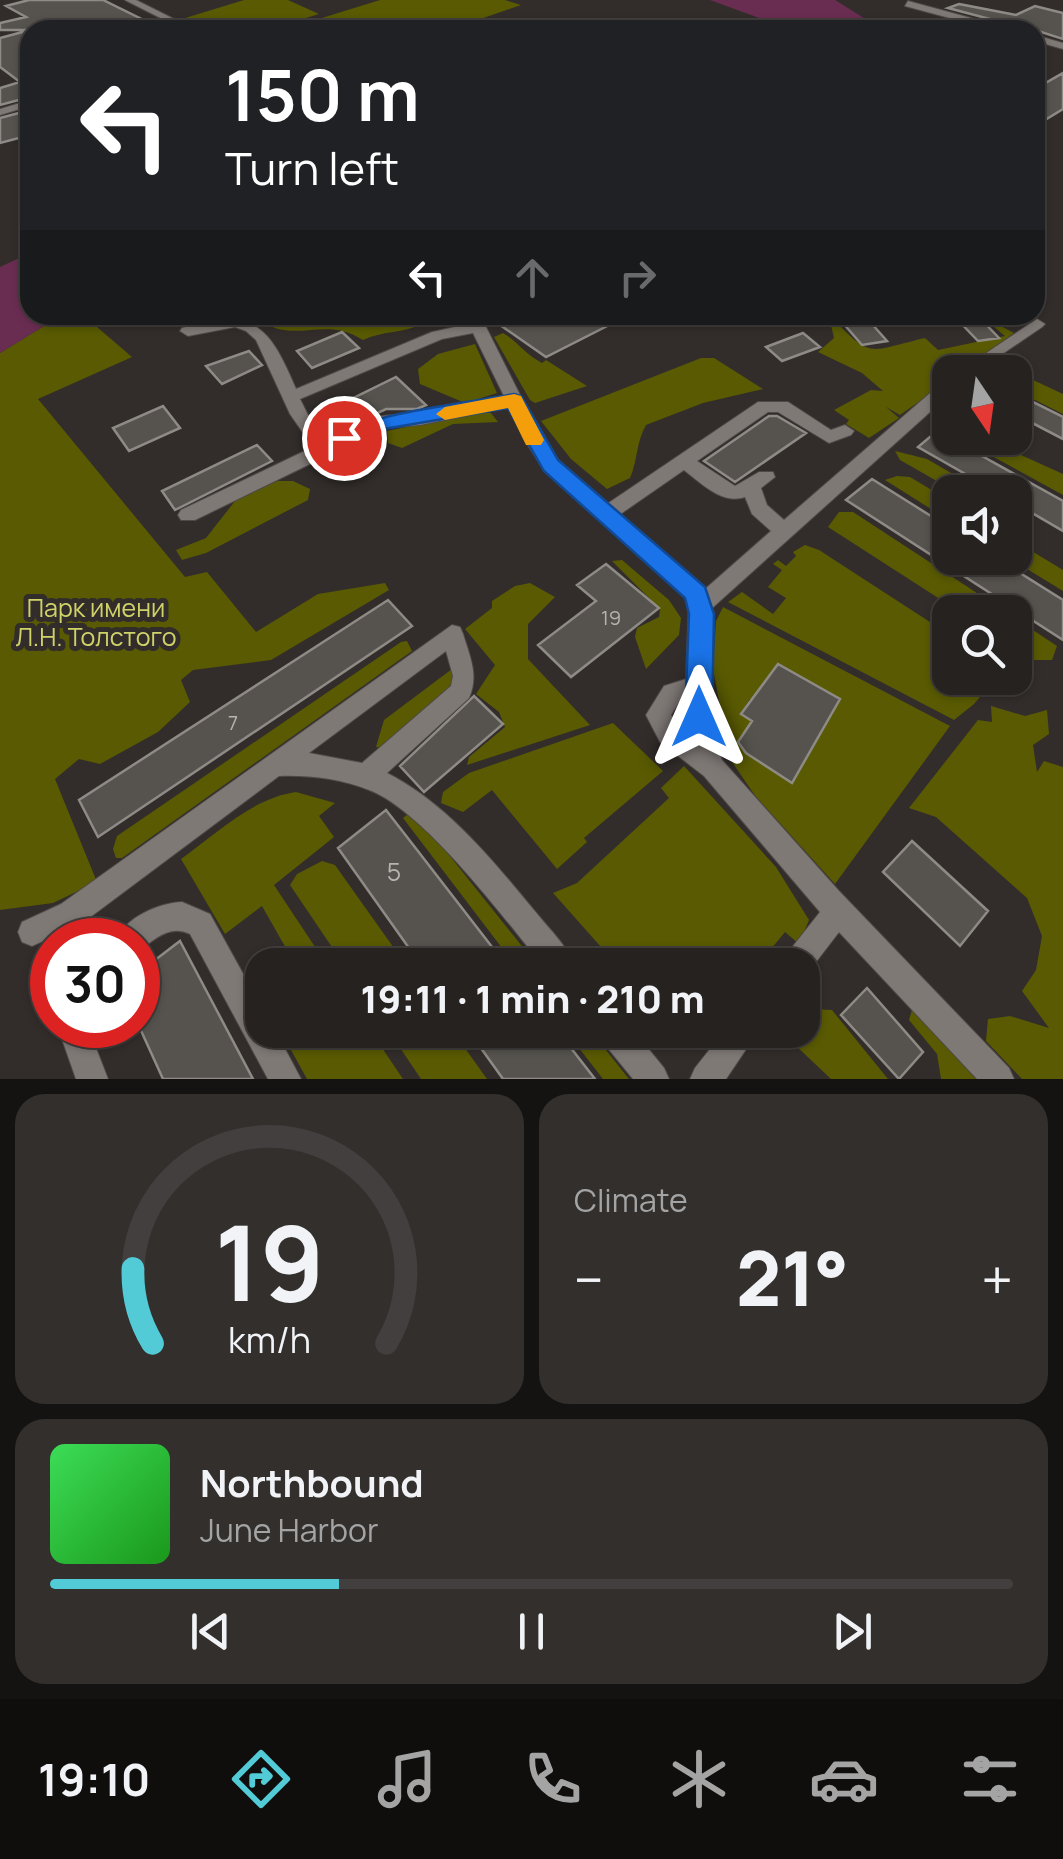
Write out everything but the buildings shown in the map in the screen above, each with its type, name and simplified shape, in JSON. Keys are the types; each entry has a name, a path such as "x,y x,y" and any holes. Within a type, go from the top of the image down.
{"street":[{"path":"129,0 170,20"},
{"path":"908,4 967,20"},
{"path":"188,331 210,325"},
{"path":"245,325 269,346 297,413 324,448"},
{"path":"291,397 464,325"},
{"path":"477,325 551,466 694,591 701,605 700,733 713,768"},
{"path":"991,355 1036,325"},
{"path":"188,515 381,422 420,419 514,400"},
{"path":"701,605 932,400"},
{"path":"606,514 764,406 773,404 829,436 845,430"},
{"path":"684,460 727,491 737,494 758,483 759,509 785,532"},
{"path":"62,918 452,634 464,676 461,691 364,777"},
{"path":"698,687 672,693 664,700 658,715 669,734 713,768 838,911 998,1079"},
{"path":"277,764 304,764 364,777 383,784 418,807 545,948"},
{"path":"809,948 838,911"},
{"path":"160,920 174,915 190,916 200,924 285,1079"},
{"path":"81,1048 92,1079"},
{"path":"628,1048 653,1079"},
{"path":"706,1079 730,1048"}],"green space":[{"path":"244,0 288,0 319,14 299,20 182,19"},
{"path":"380,0 505,0 521,5 478,20 315,20"},
{"name":"Парк имени Л.Н. Толстого","path":"46,325 95,325 132,357 38,399 185,577 207,572 256,632 318,594 385,583 389,590 271,660 193,670 181,680 190,702 158,732 100,764 79,759 55,779 97,882 53,903 0,910 0,353"},
{"path":"268,325 420,325 363,340 337,330 278,329"},
{"path":"831,325 840,325 872,349 925,338 938,350 1005,336 992,325 1014,333 984,355 932,355 932,393 900,415 886,407 899,418 869,438 846,424 849,420 834,410 871,390 883,391 862,373 818,352 834,338"},
{"path":"503,333 536,360 546,360 587,386 535,403 530,400 494,337"},
{"path":"475,344 497,393 465,403 420,384 418,369 438,354"},
{"path":"701,358 714,358 763,389 703,403 646,425 630,478 607,489 571,459 541,421"},
{"path":"1032,380 1063,394 1063,414 1032,398"},
{"path":"478,412 491,413 498,422 453,424 402,448 388,443 387,431"},
{"path":"895,451 927,459 955,475 932,475 932,478 900,460"},
{"path":"990,455 1021,455 1063,474 1063,495"},
{"path":"910,477 932,490 932,510 885,480"},
{"path":"276,481 293,481 310,489 308,500 206,553 182,560 176,550 206,538 235,501"},
{"path":"839,512 853,512 932,564 932,575 949,575 980,595 934,595 828,527"},
{"path":"805,545 819,550 932,623 932,695 982,695 954,720 728,602 742,592 773,614 786,598 768,587 782,570 773,564 778,560 786,566 796,556 793,552"},
{"path":"1032,551 1063,570 1063,591 1032,572"},
{"path":"622,560 669,600 681,618 679,635 646,669 635,637 637,628 659,617 660,609 612,561"},
{"path":"530,583 555,597 528,624 528,659 590,725 467,765 469,757 505,727 499,712 476,694 495,665 465,629 492,608 492,601 515,586"},
{"path":"723,607 950,726 835,884 756,797 730,759 713,669 716,621","holes":["778,664 839,699 792,782 746,753 738,743 752,721 741,713 750,699 759,705 759,692"]},
{"path":"1032,629 1057,646 1052,660 1033,660"},
{"path":"407,641 412,651 122,858 116,858 113,849 117,836"},
{"path":"452,669 457,686 390,749 376,747 384,720"},
{"path":"991,706 1025,716 1047,710 1049,734 1033,745 1037,772 1044,761 1063,767 1063,1079 1022,1079 986,1041 988,1019 1010,1016 1049,1028 1022,991 1036,970 1042,936 1027,898 936,817 909,808 978,720 992,722"},
{"path":"613,723 663,771 584,838 587,842 557,869 492,790 463,812 441,803 443,792 469,773"},
{"path":"684,766 776,867 809,920 799,944 785,932 772,948 602,948 553,893 577,883 669,798 661,788"},
{"path":"296,792 335,803 319,816 334,837 274,885 316,948 286,948 262,906 225,934 181,859 250,809"},
{"path":"409,813 417,815 523,948 502,948 403,818"},
{"path":"322,861 335,865 394,948 333,948 290,885 297,874"},
{"path":"820,1009 832,1010 888,1079 831,1079 798,1048 820,1048"},
{"path":"912,1010 976,1079 941,1079 937,1054 909,1020"},
{"path":"290,1048 382,1048 403,1079 307,1079"},
{"path":"400,1048 465,1048 487,1079 421,1079"},
{"path":"579,1048 604,1048 629,1079 603,1079"}],"shaded area":[{"path":"710,0 835,0 867,20 765,20"},
{"path":"20,258 20,325 46,325 0,353 0,267"}],"slow traffic":[{"path":"445,414 514,400 533,440"}],"route":[{"path":"344,438 381,422 420,419 514,400 551,466 696,594 702,614 699,717"}]}
